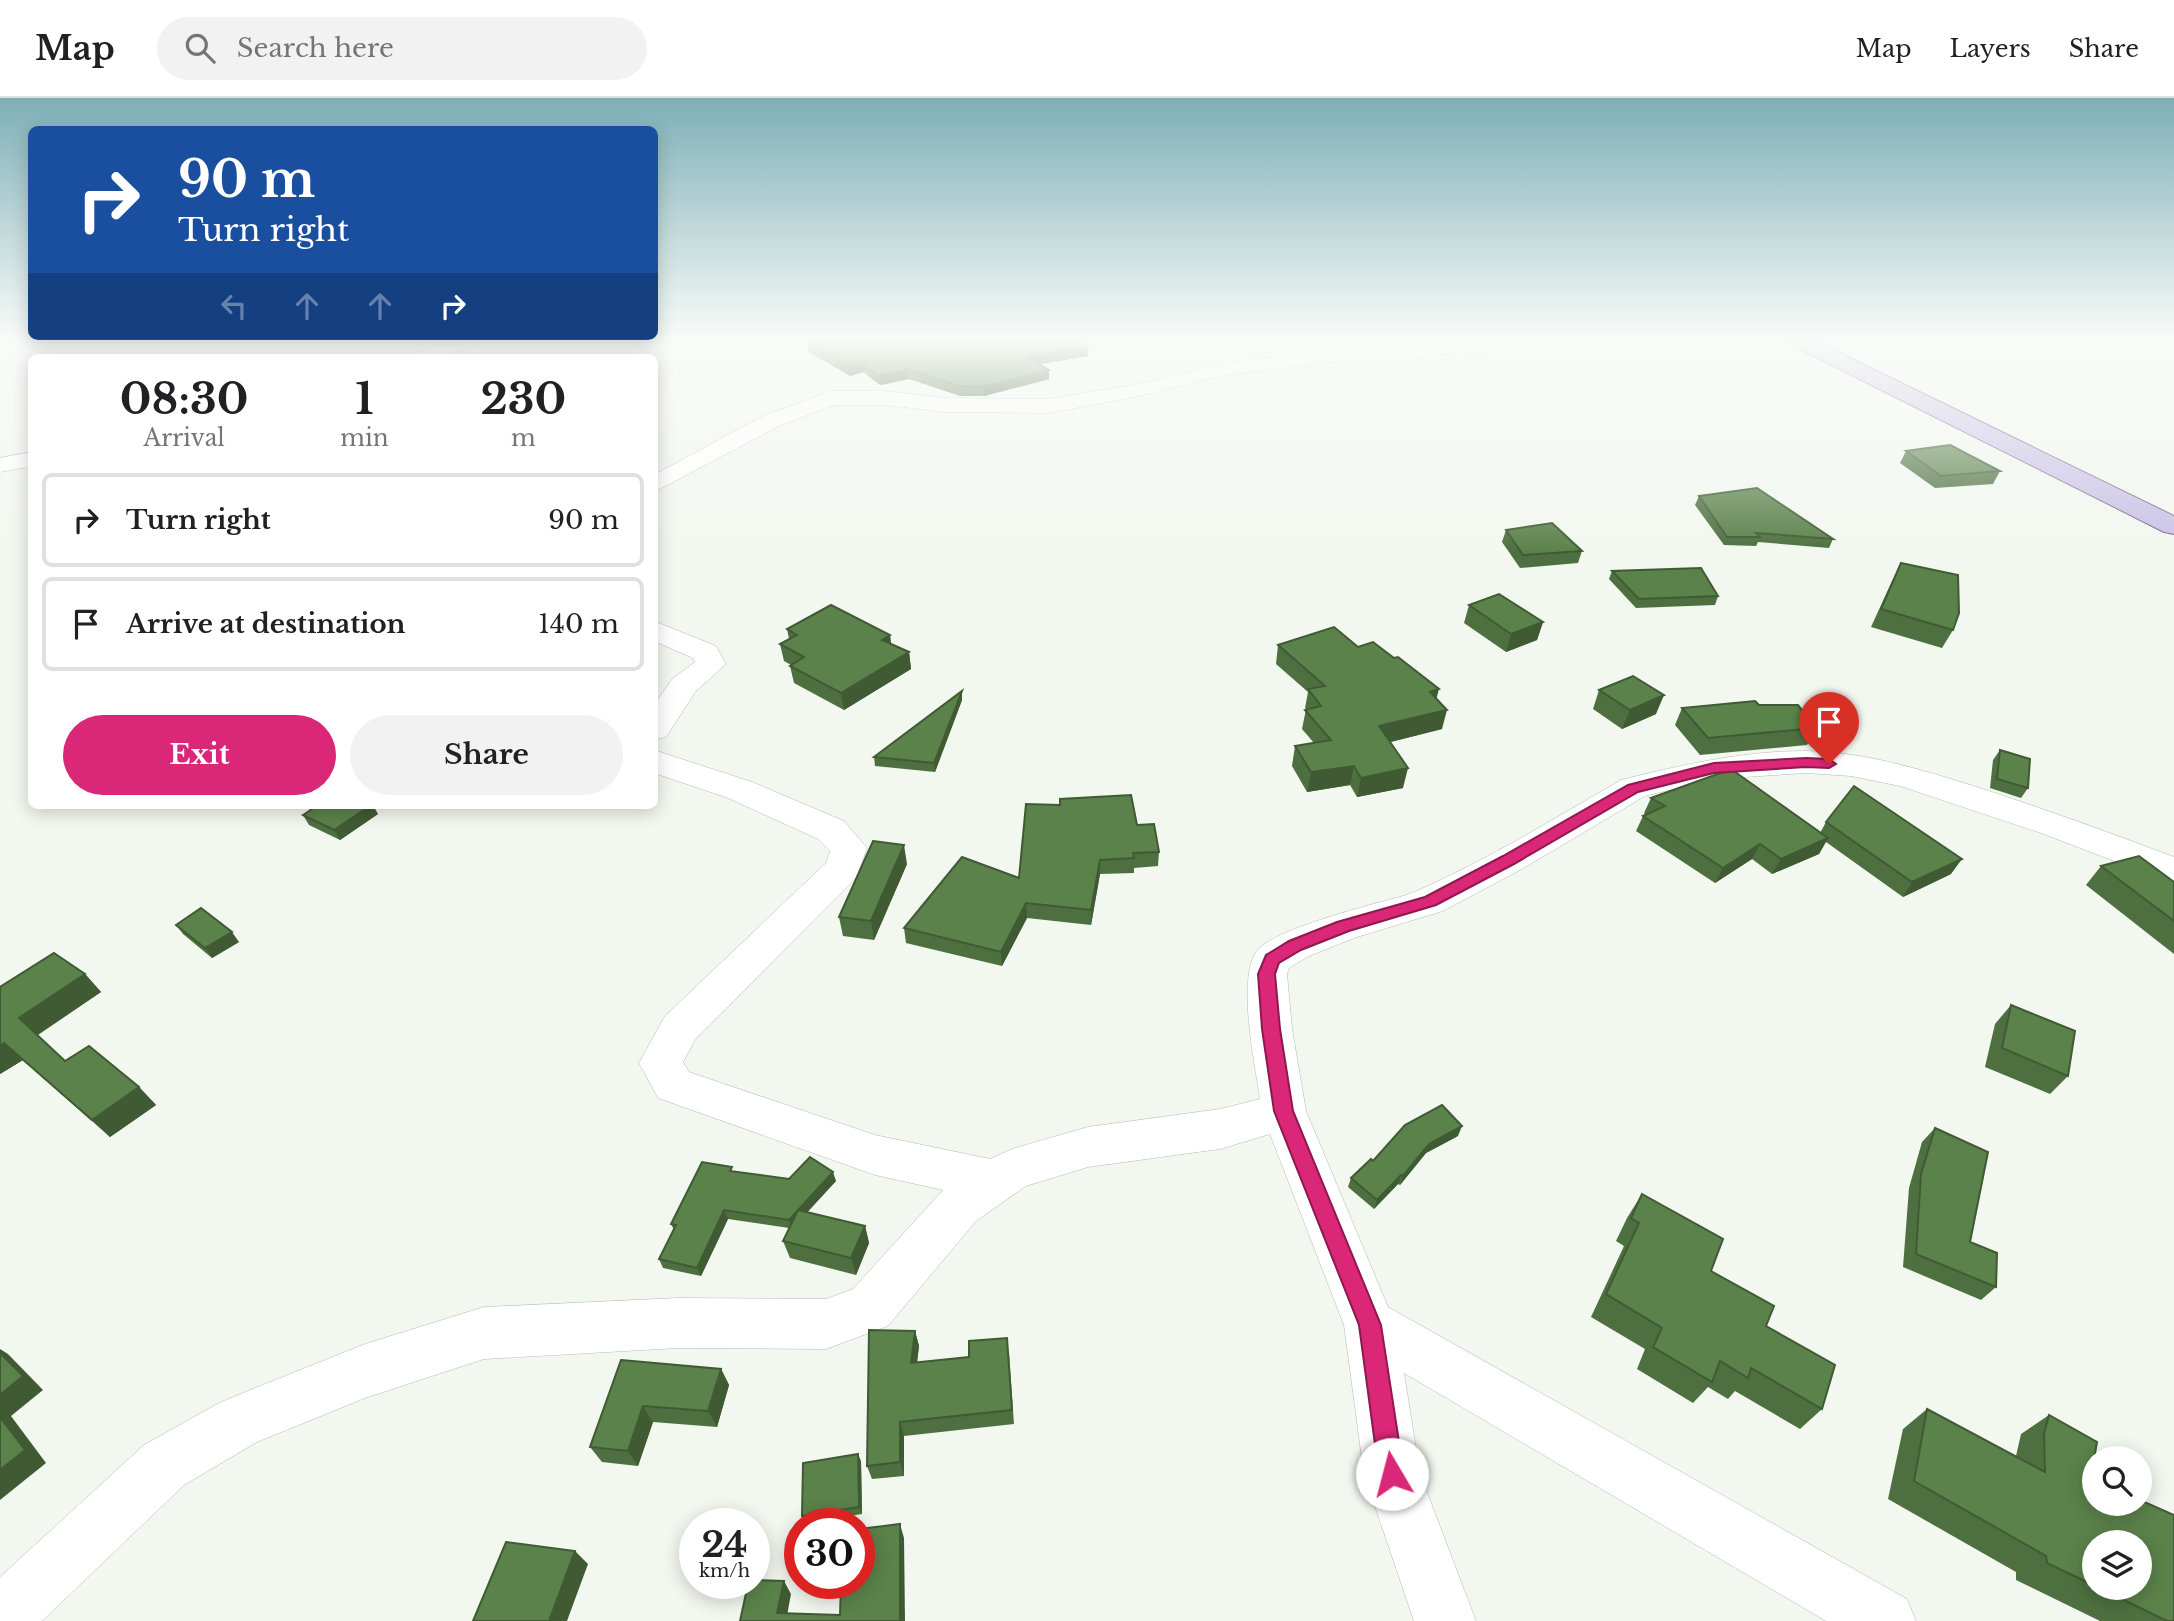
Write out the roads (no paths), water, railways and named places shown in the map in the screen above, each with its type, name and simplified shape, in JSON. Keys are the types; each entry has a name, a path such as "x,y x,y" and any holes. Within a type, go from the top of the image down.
{"main road":[{"path":"1940,410 2174,526"}],"street":[{"path":"658,483 771,421 798,410"},
{"path":"0,465 28,460"},
{"path":"658,632 705,652 711,664 684,685 658,724"},
{"path":"658,762 740,790 831,830 849,848 843,869 680,1028 661,1063 674,1085 876,1155 996,1181"},
{"path":"1445,1621 1392,1474 1370,1325 1284,1111 1271,1029 1267,974 1272,959 1295,946 1343,927 1430,901 1509,860 1633,788 1714,768 1806,762 1851,765 1906,776 2054,825 2174,871"},
{"path":"0,1619 164,1465 238,1422 365,1371 484,1333 678,1323 826,1324 870,1308 959,1206 1012,1170 1088,1147 1220,1129 1284,1111"},
{"path":"1370,1325 1885,1621"}]}
